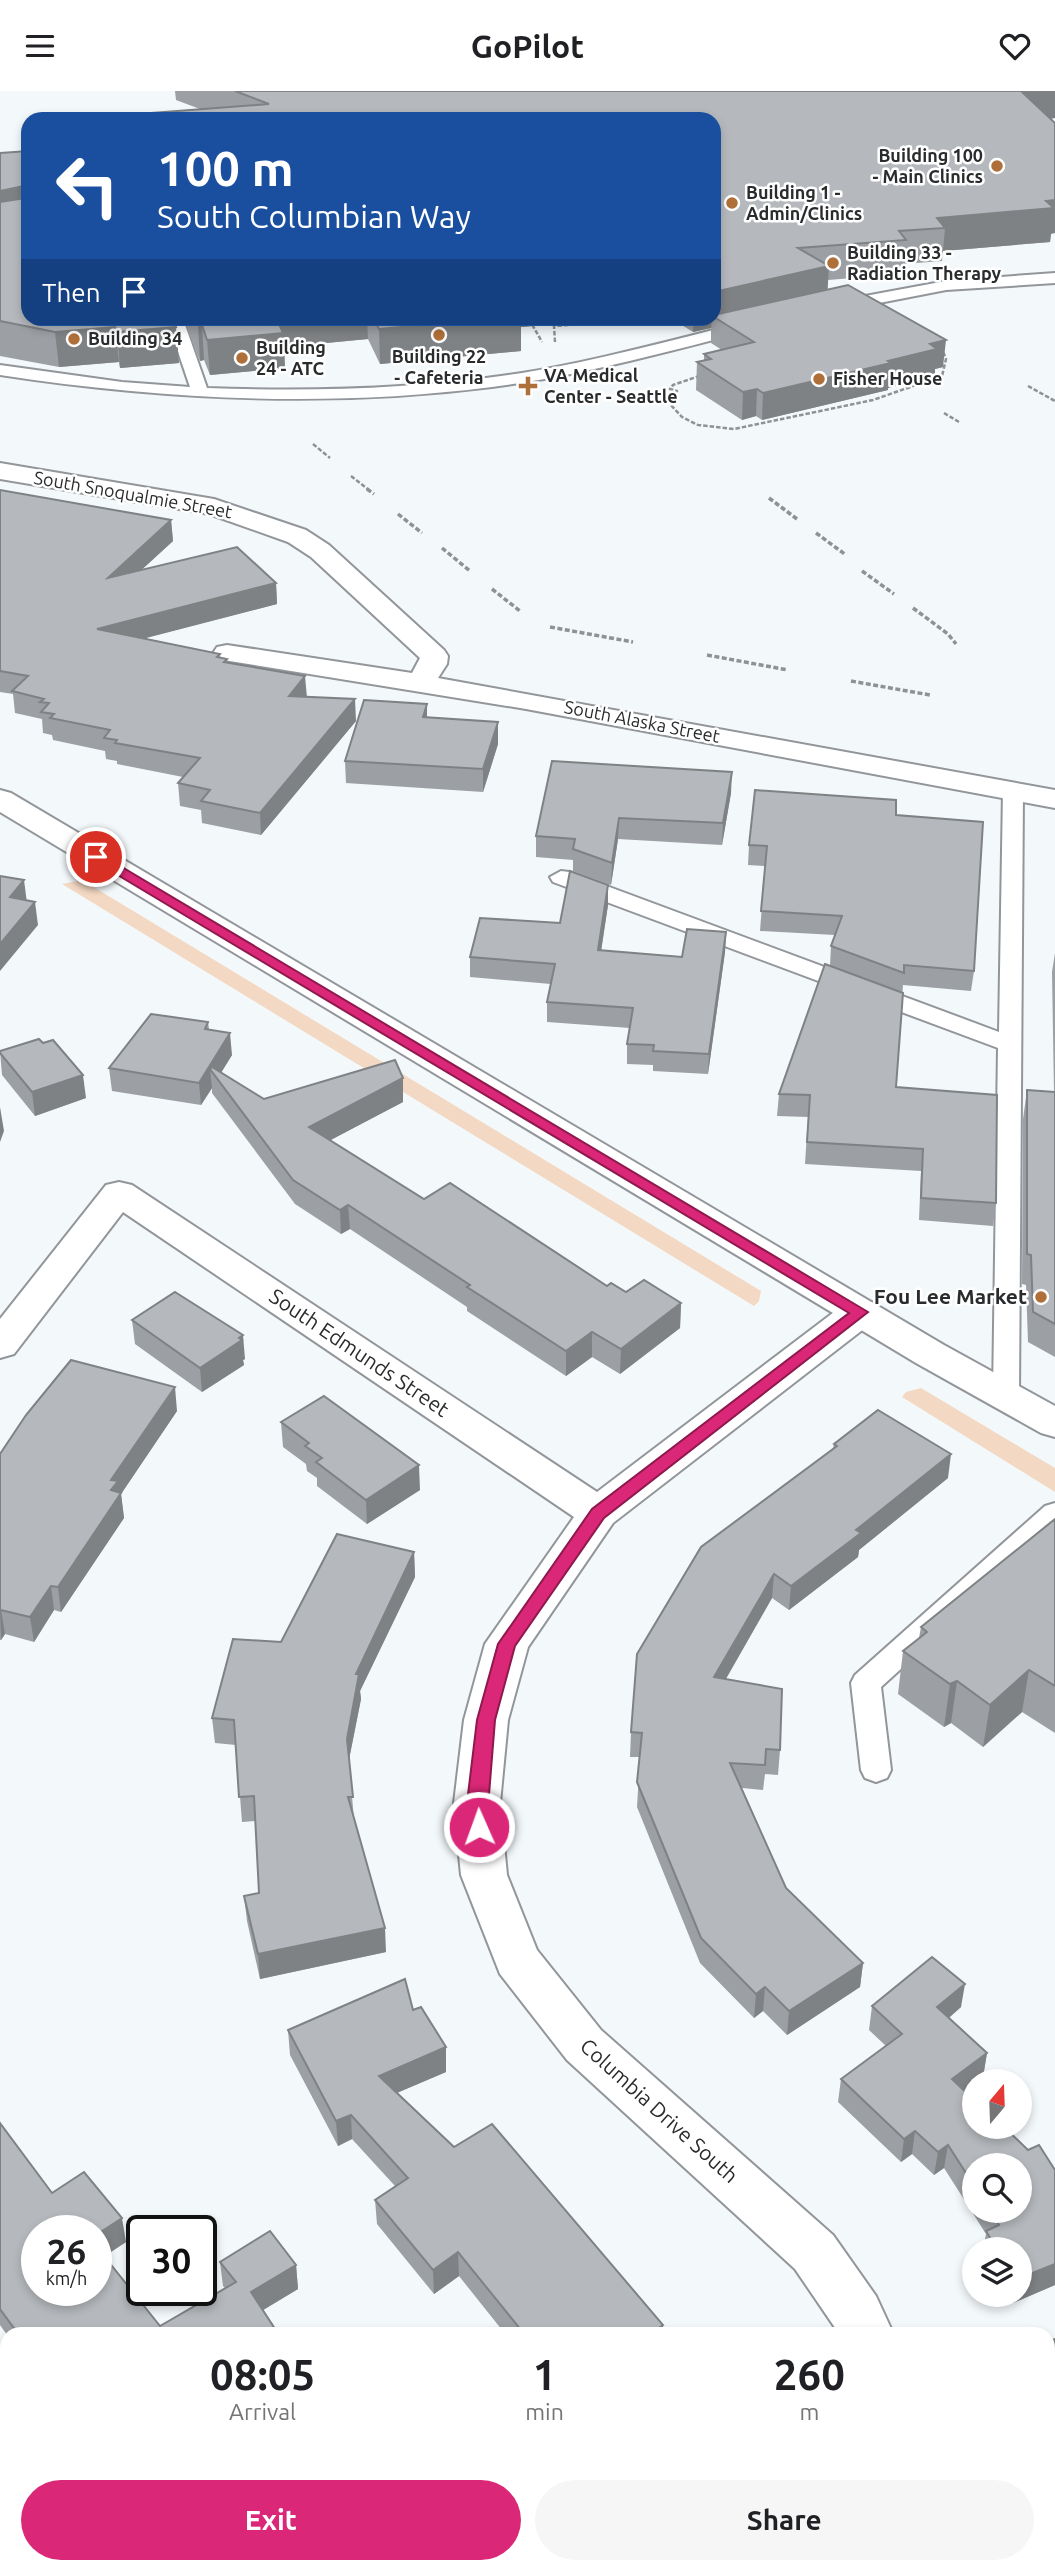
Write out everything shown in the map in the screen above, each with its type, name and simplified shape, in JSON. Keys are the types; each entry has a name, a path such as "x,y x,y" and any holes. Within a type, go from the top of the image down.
{"street":[{"name":"South Snoqualmie Street","path":"0,471 214,507 297,536 320,551 434,656 433,664 418,685"},
{"name":"South Alaska Street","path":"227,653 526,701 1055,799"},
{"path":"0,799 860,1312 1055,1423"},
{"name":"South Edmunds Street","path":"0,1345 119,1193 598,1513"},
{"name":"Columbia Drive South","path":"860,1312 598,1513 507,1644 486,1720 477,1803 484,1875 517,1961 584,2045 814,2252 857,2313 863,2327"}],"lane":[{"path":"820,310 891,294 970,282 1010,277 1055,278"},
{"path":"0,370 80,384 201,394 344,394 493,382 766,322"},
{"path":"177,326 201,394"},
{"path":"1006,1395 1013,792"},
{"path":"561,877 1012,1045"},
{"path":"876,1770 866,1683 1055,1513"}],"path":[{"path":"533,326 545,347"},
{"path":"554,326 556,346"},
{"path":"877,331 898,332 942,349 946,359 942,376 938,379 825,413 810,413 744,429 712,427 687,419 672,407 670,403 677,391 670,389 682,380 711,372 720,361 785,344 792,348 877,331"},
{"path":"1028,386 1055,401"},
{"path":"944,413 959,422"},
{"path":"313,444 330,458"},
{"path":"351,476 374,494"},
{"path":"769,498 797,519"},
{"path":"398,514 422,533"},
{"path":"816,533 846,555"},
{"path":"442,548 470,571"},
{"path":"862,571 894,594"},
{"path":"492,589 520,611"},
{"path":"913,608 948,634 956,644"},
{"path":"550,627 633,642"},
{"path":"707,655 788,670"},
{"path":"851,681 930,695"}],"shaded area":[{"path":"82,880 761,1291 759,1301 754,1306 62,884"},
{"path":"921,1388 1055,1468 1055,1492 902,1397 906,1392"}],"building":[{"path":"235,91 1021,91 1055,123 1055,200 1046,201 1054,208 937,218 945,228 899,231 906,240 798,248 829,266 721,290 721,112 164,112 269,104"},
{"path":"21,152 21,187 0,191 0,153"},
{"path":"21,199 21,325 0,321 0,202"},
{"path":"848,285 946,340 930,344 937,349 888,361 891,363 763,393 757,389 743,392 697,362 711,359 704,354 754,342 721,321 721,313"},
{"path":"25,326 176,327 117,332 115,327 55,332"},
{"path":"202,326 280,326 283,333 207,340"},
{"path":"378,326 412,326 379,329"},
{"path":"0,490 171,520 108,578 237,547 276,583 97,629 220,654 217,657 227,659 224,662 305,676 289,696 355,699 260,813 201,801 210,790 178,783 200,758 115,743 117,740 104,738 110,730 50,718 54,714 41,712 49,703 40,702 44,699 12,691 28,676 0,671"},
{"path":"364,700 427,704 423,717 498,722 483,769 345,761"},
{"path":"552,761 732,772 723,823 619,818 612,863 573,849 575,839 536,836"},
{"path":"755,790 896,800 896,815 983,822 974,971 904,965 904,973 831,946 842,916 761,911 767,846 749,845"},
{"path":"570,871 608,885 598,950 682,957 687,929 726,932 709,1054 653,1051 654,1045 627,1044 633,1008 547,1002 555,964 470,957 480,918 560,923"},
{"path":"0,876 24,880 10,897 35,902 0,944"},
{"path":"825,964 903,993 896,1087 997,1095 996,1203 921,1198 923,1149 807,1142 810,1095 779,1094"},
{"path":"151,1014 208,1022 205,1029 230,1033 199,1083 109,1068"},
{"path":"39,1039 43,1043 53,1040 83,1075 32,1092 0,1051"},
{"path":"395,1060 403,1078 309,1127 424,1199 450,1183 607,1286 611,1283 626,1292 644,1280 681,1303 621,1349 592,1332 566,1351 348,1205 340,1210 293,1180 210,1069 212,1067 264,1099"},
{"path":"1027,1090 1055,1092 1055,1324 1033,1312 1031,1255 1027,1254"},
{"path":"175,1292 243,1335 239,1338 242,1340 200,1368 132,1320"},
{"path":"71,1360 175,1387 111,1480 118,1481 111,1490 121,1493 58,1587 51,1586 30,1617 0,1611 0,1454 26,1415"},
{"path":"324,1396 419,1465 366,1500 316,1462 322,1458 305,1446 309,1443 281,1422"},
{"path":"878,1410 951,1454 856,1530 861,1533 791,1586 774,1574 714,1677 782,1689 780,1750 766,1749 765,1765 730,1763 786,1888 863,1963 789,2011 765,1987 756,1994 701,1938 637,1782 642,1733 631,1732 637,1654 701,1547 837,1446 834,1444"},
{"path":"1055,1519 1055,1686 1029,1670 990,1705 957,1681 950,1684 903,1651 927,1632 921,1627"},
{"path":"337,1534 414,1552 356,1674 359,1674 347,1739 353,1797 348,1797 385,1928 258,1954 244,1896 259,1893 254,1796 239,1797 234,1720 212,1718 233,1639 281,1642"},
{"path":"932,1957 965,1984 937,2007 987,2053 952,2079 962,2089 962,2139 1017,2139 1028,2150 1039,2145 1055,2170 1055,2264 1032,2273 1032,2237 990,2237 986,2231 999,2225 998,2223 1032,2223 1032,2153 962,2153 962,2167 948,2145 938,2152 915,2131 904,2139 841,2079 902,2034 872,2006"},
{"path":"405,1979 413,2010 421,2007 446,2047 379,2076 454,2147 492,2124 663,2325 519,2327 458,2252 433,2270 375,2200 408,2178 351,2115 336,2121 288,2030"},
{"path":"0,2123 52,2193 84,2172 122,2218 112,2225 112,2215 21,2215 21,2306 112,2306 112,2266 126,2284 126,2306 144,2306 160,2326 195,2306 217,2306 217,2293 236,2282 220,2262 270,2231 296,2265 251,2292 274,2327 13,2327 0,2309"}],"place":[{"name":"Building 100 - Main Clinics","path":"997,166"},
{"name":"Building 1 - Admin/Clinics","path":"732,203"},
{"name":"Building 33 - Radiation Therapy","path":"833,263"},
{"name":"Building 22 - Cafeteria","path":"439,335"},
{"name":"Building 34","path":"74,339"},
{"name":"Building 24 - ATC","path":"242,358"},
{"name":"Fisher House","path":"819,379"},
{"name":"VA Medical Center - Seattle","path":"528,386"},
{"name":"Fou Lee Market","path":"1041,1297"}],"route":[{"path":"96,857 860,1312 598,1513 507,1644 486,1720 477,1803 479,1827"}]}
